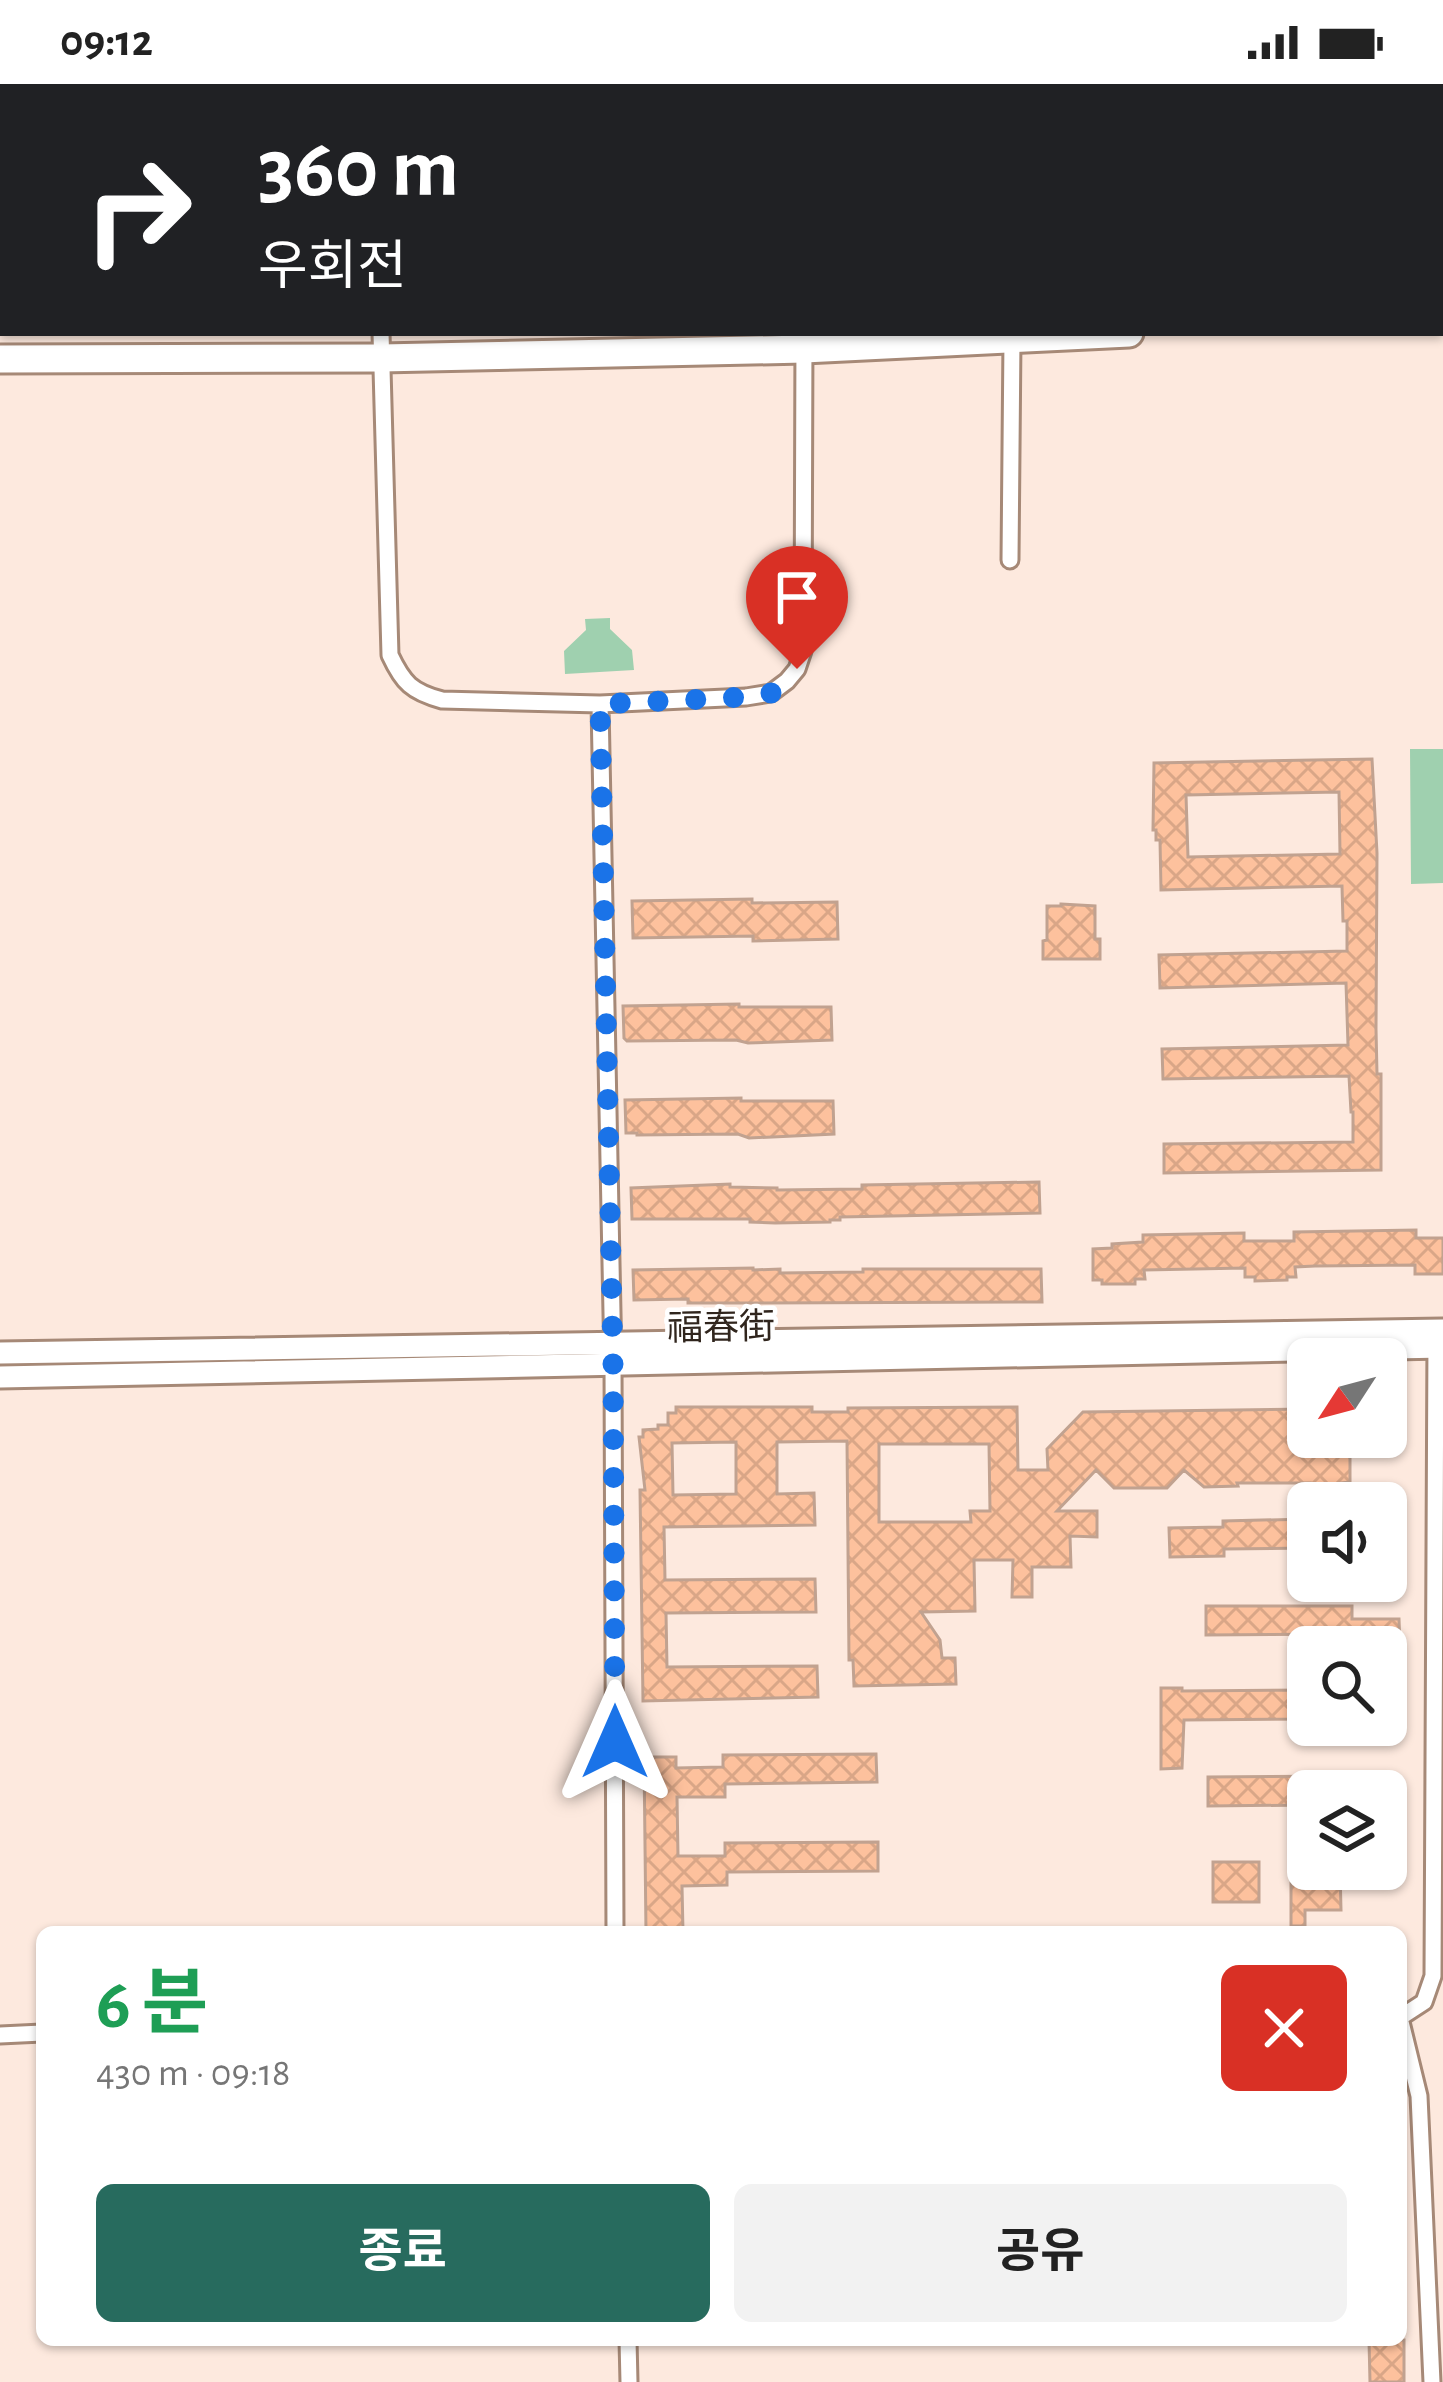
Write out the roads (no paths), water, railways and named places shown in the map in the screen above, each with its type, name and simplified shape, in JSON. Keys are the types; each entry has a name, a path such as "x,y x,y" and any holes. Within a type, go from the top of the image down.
{"highway":[{"path":"0,359 381,345 1070,336"}],"main road":[{"name":"福春街","path":"0,1353 613,1353 1440,1339"},
{"name":"福春街","path":"0,1376 613,1353"}],"street":[{"path":"1010,560 1012,339"},
{"path":"381,345 391,656 401,677 420,694 442,700 600,704 771,693 797,669 803,651 804,341"},
{"path":"600,704 613,1353 615,1926"},
{"path":"1407,2015 1424,2002 1433,1976 1440,1339"},
{"path":"0,2035 36,2033"},
{"path":"1407,2046 1418,2096 1432,2382"},
{"path":"628,2346 629,2382"}]}
